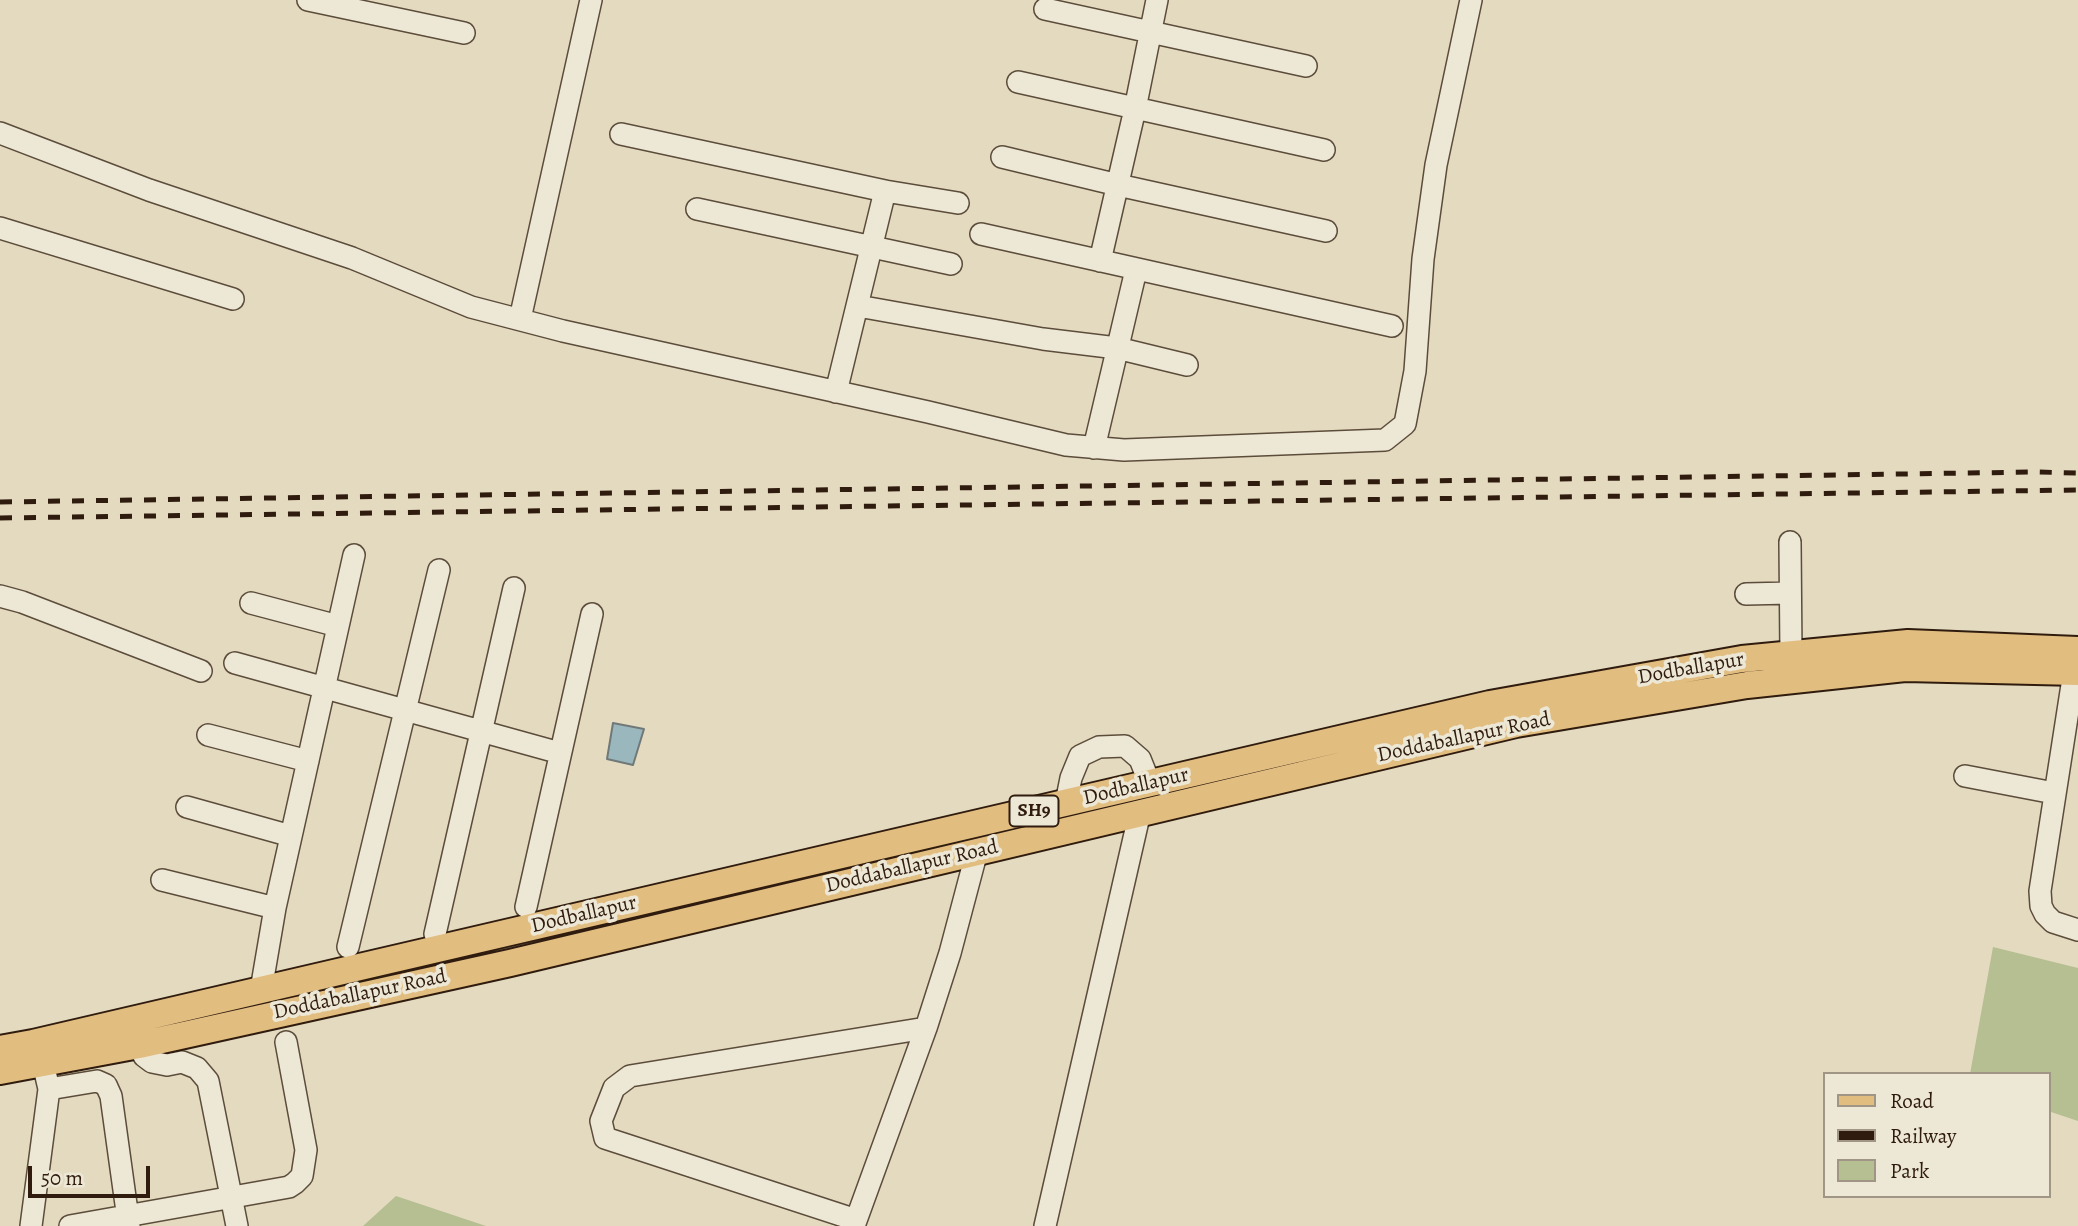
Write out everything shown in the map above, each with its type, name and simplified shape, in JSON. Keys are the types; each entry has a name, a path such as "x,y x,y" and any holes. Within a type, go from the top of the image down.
{"main road":[{"name":"Dodballapur","path":"0,1049 1490,704 1742,659 1908,643 2077,664"},
{"name":"Doddaballapur Road","path":"0,1071 46,1077 139,1045 510,963 1516,724 1747,685 1905,668 2077,664"}],"street":[{"path":"308,0 464,33"},
{"path":"520,319 591,0"},
{"path":"1100,261 1157,0"},
{"path":"0,133 149,190 352,258 471,307 1066,445 1124,450 1385,440 1405,424 1415,371 1423,259 1436,165 1471,0"},
{"path":"1045,9 1306,66"},
{"path":"1018,82 1324,150"},
{"path":"621,134 885,191 958,203"},
{"path":"1002,157 1326,231"},
{"path":"836,392 885,191"},
{"path":"697,209 951,264"},
{"path":"0,228 233,299"},
{"path":"981,234 1392,326"},
{"path":"1094,448 1136,270"},
{"path":"858,306 1043,339 1117,348 1187,365"},
{"path":"1790,542 1791,654"},
{"path":"261,990 275,908 354,555"},
{"path":"348,947 439,570"},
{"path":"435,934 514,588"},
{"path":"1746,594 1790,593"},
{"path":"0,596 201,671"},
{"path":"251,603 338,626"},
{"path":"526,906 592,614"},
{"path":"235,663 560,753"},
{"path":"2077,664 2040,891 2041,906 2045,914 2053,922 2078,930"},
{"path":"208,735 308,761"},
{"path":"1066,803 1071,778 1080,757 1098,747 1125,746 1140,759 1150,784"},
{"path":"1965,776 2054,793"},
{"path":"187,807 291,836"},
{"path":"1045,1226 1140,813"},
{"path":"926,1028 630,1076 614,1088 601,1121 605,1138 855,1223 926,1028 950,954 977,851"},
{"path":"162,880 275,908"},
{"path":"70,1226 128,1220 295,1183 302,1175 306,1150 286,1042"},
{"path":"139,1045 144,1056 152,1062 167,1065 182,1062 197,1068 208,1081 237,1226"},
{"path":"36,1225 46,1077 97,1081 106,1085 111,1096 128,1220"}],"green space":[{"path":"1993,947 2078,968 2078,1121 2050,1112 2050,1072 1970,1072"},
{"path":"396,1196 486,1226 363,1226"}],"water":[{"path":"613,723 644,729 633,765 607,759"}],"railway":[{"path":"0,502 2078,473"},
{"path":"0,518 2078,490"}]}
